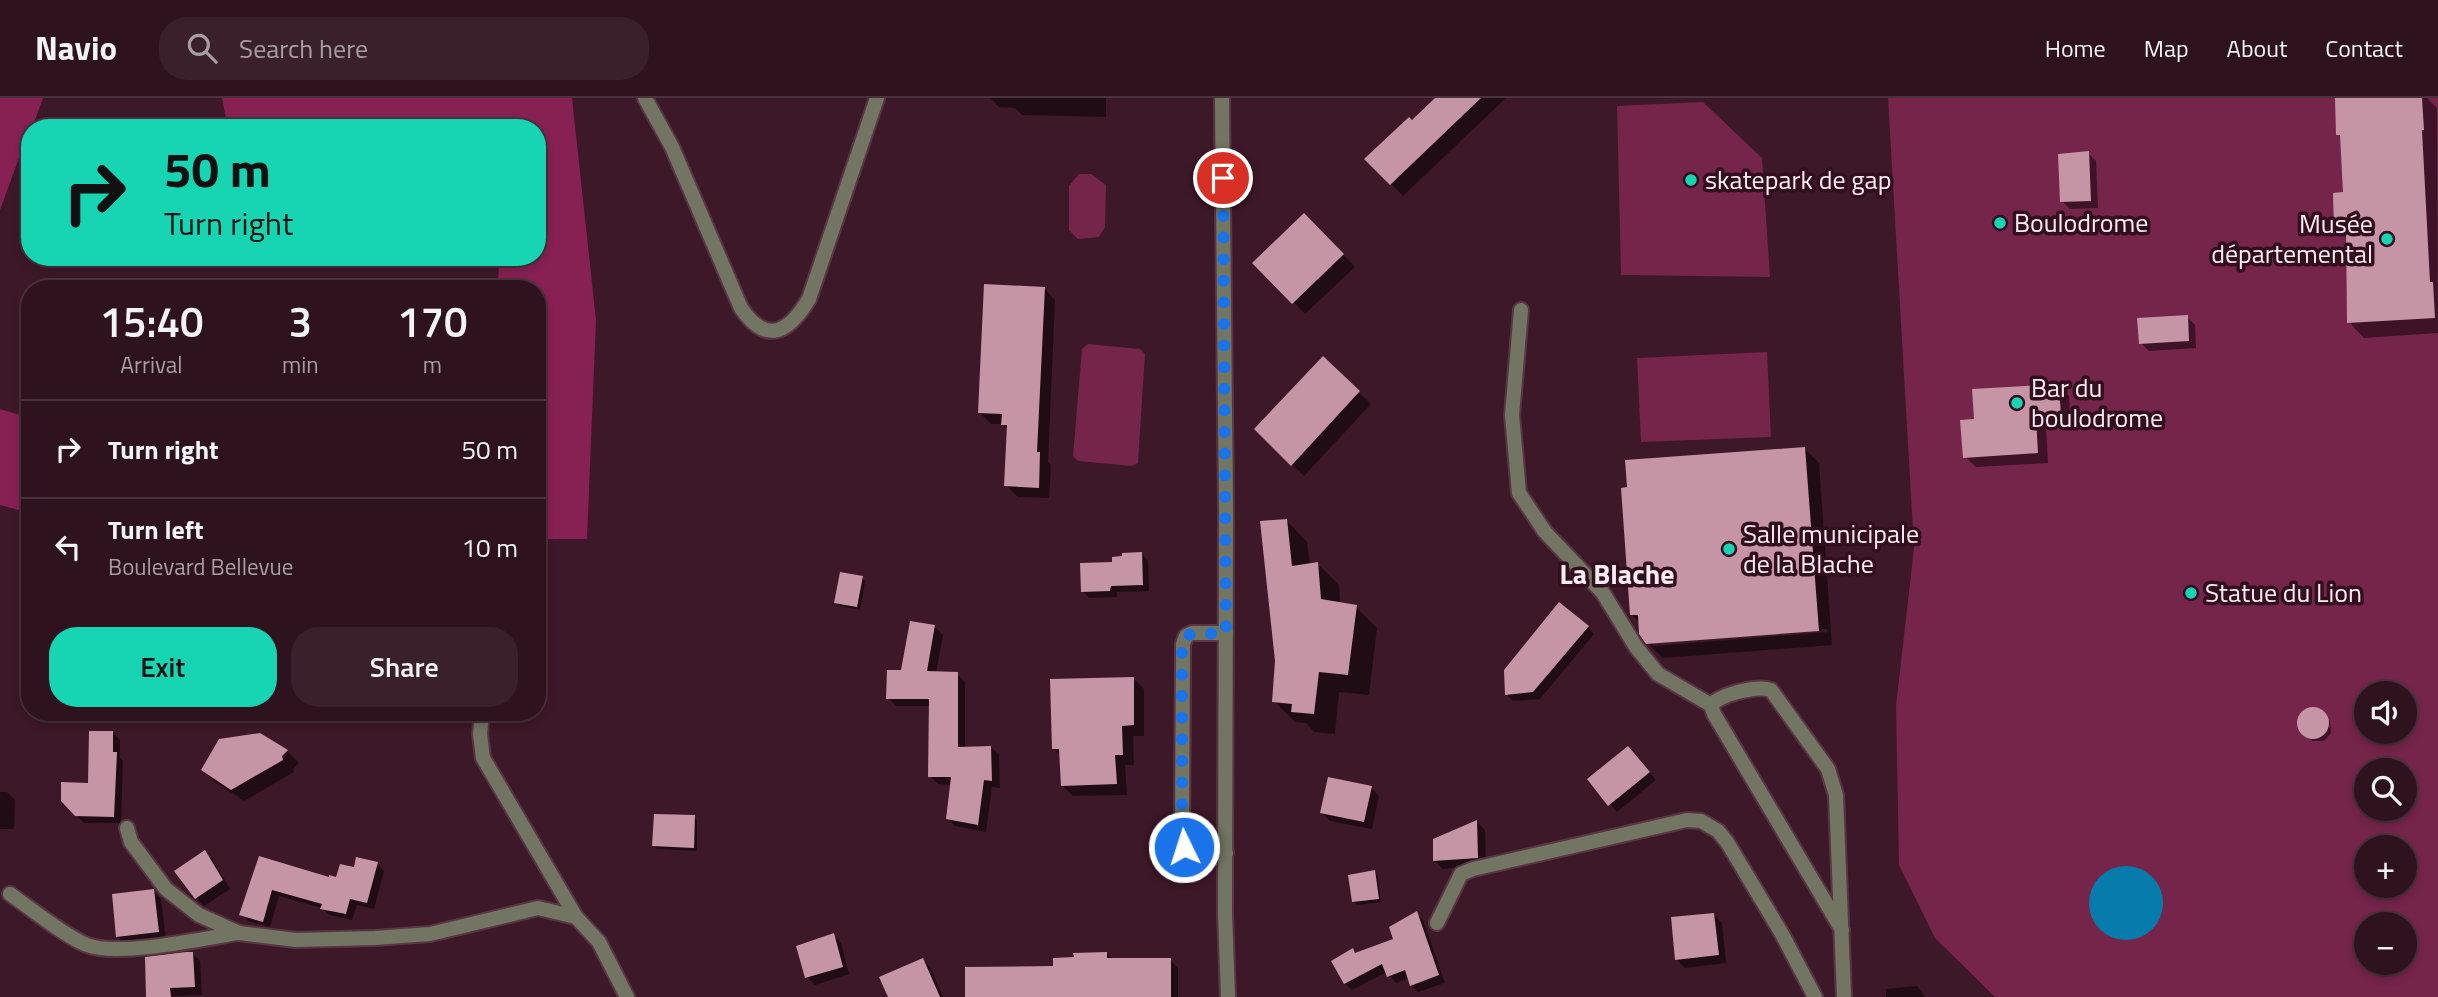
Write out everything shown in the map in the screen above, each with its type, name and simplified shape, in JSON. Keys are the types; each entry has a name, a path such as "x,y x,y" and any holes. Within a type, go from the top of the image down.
{"street":[{"path":"645,98 673,147 741,308 749,320 757,325 777,330 789,326 808,299 877,98"},
{"path":"1222,98 1228,997"},
{"path":"1521,310 1512,415 1519,493 1545,532 1603,593 1636,648 1658,674 1712,705 1714,714 1842,930"},
{"path":"1226,633 1192,634 1186,636 1182,644 1181,724 1184,847 1193,851 1226,853"},
{"path":"1712,705 1718,699 1759,687 1771,690 1828,769 1836,795 1844,997"},
{"path":"481,721 480,734 484,758 576,917 598,942 627,997"},
{"path":"1437,923 1461,874 1473,869 1687,820 1701,821 1718,831 1748,874 1815,997"},
{"path":"127,828 131,842 166,889 199,915 239,933"},
{"path":"10,894 86,945 103,948 160,946 239,933 296,940 430,934 538,908 576,917"}],"shaded area":[{"path":"0,98 43,98 35,119 21,119 21,153 0,210"},
{"path":"222,98 572,98 596,320 587,539 546,539 546,280 498,280 499,266 546,266 546,119 226,119"},
{"path":"1888,98 2438,98 2438,997 1995,997 1935,938 1899,865 1896,706 1914,548"},
{"name":"skatepark de gap","path":"1703,102 1762,158 1770,277 1621,275 1617,106"},
{"path":"1079,174 1091,174 1106,185 1105,227 1099,237 1078,239 1069,230 1069,186"},
{"path":"1088,344 1140,349 1145,354 1138,463 1132,466 1078,461 1073,456 1082,349"},
{"path":"1767,352 1771,437 1641,442 1637,358"},
{"path":"0,409 21,415 21,511 0,505"}],"water":[{"path":"2126,866 2147,872 2157,882 2163,903 2157,924 2147,934 2126,940 2105,934 2095,924 2089,903 2095,882 2105,872"}],"building":[{"path":"1435,98 1481,98 1390,185 1364,159 1409,117 1412,120"},
{"path":"2335,98 2422,98 2430,282 2433,282 2435,318 2347,323 2346,228 2334,229 2333,193 2343,192 2340,135 2336,135"},
{"path":"2089,151 2091,201 2060,202 2058,154"},
{"path":"1304,213 1344,254 1292,304 1252,263"},
{"path":"984,284 1045,287 1037,452 1040,452 1039,488 1004,486 1007,425 1001,425 1002,414 978,413"},
{"path":"2188,315 2189,341 2139,344 2137,318"},
{"path":"1323,356 1360,391 1291,466 1254,429"},
{"name":"Bar du boulodrome","path":"2059,384 2061,417 2036,418 2038,453 1963,458 1960,420 1974,419 1972,389"},
{"path":"1805,447 1819,631 1646,644 1639,634 1638,615 1630,615 1621,488 1627,487 1625,460"},
{"path":"1287,519 1292,566 1318,562 1321,599 1357,605 1348,675 1319,672 1314,714 1291,712 1292,704 1272,702 1275,661 1260,521"},
{"path":"1142,552 1143,585 1111,586 1110,591 1081,592 1080,563 1112,562 1112,557 1122,556 1122,553"},
{"path":"840,572 863,576 857,607 834,603"},
{"path":"1559,602 1589,626 1533,692 1505,695 1504,670"},
{"path":"910,621 935,625 927,671 958,672 958,747 991,746 992,781 984,780 978,825 946,819 951,777 928,777 929,699 886,699 887,670 901,670"},
{"path":"1134,677 1134,725 1122,726 1123,755 1115,755 1117,784 1061,786 1059,749 1052,749 1050,679"},
{"path":"2313,707 2324,712 2329,723 2324,734 2313,739 2302,734 2297,723 2302,712"},
{"path":"89,731 113,731 113,752 117,752 114,817 75,816 61,801 61,782 88,783"},
{"path":"260,733 288,750 282,756 283,760 231,790 201,770 219,739"},
{"path":"1628,746 1650,772 1608,806 1587,779"},
{"path":"1328,777 1372,786 1364,822 1320,813"},
{"path":"654,814 695,815 694,848 652,846"},
{"path":"1477,820 1478,858 1433,861 1433,839"},
{"path":"205,850 223,880 195,899 174,871"},
{"path":"259,856 329,877 336,877 340,864 354,867 356,857 378,862 367,903 350,899 346,914 320,909 322,904 272,890 263,922 239,915"},
{"path":"1375,870 1379,899 1352,902 1348,875"},
{"path":"154,889 159,932 116,937 112,894"},
{"path":"1417,911 1439,975 1410,986 1405,970 1387,977 1382,964 1344,984 1331,961 1353,948 1355,953 1393,939 1389,927"},
{"path":"1714,913 1719,955 1675,960 1671,917"},
{"path":"834,933 843,967 805,978 796,946"},
{"path":"193,952 195,987 170,988 171,997 146,997 145,957"},
{"path":"1107,952 1107,958 1171,958 1171,997 965,997 965,967 1053,966 1053,958 1074,957 1073,953"},
{"path":"923,958 940,997 888,997 879,977"}],"place":[{"name":"skatepark de gap","path":"1691,180"},
{"name":"Boulodrome","path":"2000,223"},
{"name":"Musée départemental","path":"2387,239"},
{"name":"Bar du boulodrome","path":"2017,403"},
{"name":"Salle municipale de la Blache","path":"1729,549"},
{"name":"Statue du Lion","path":"2191,593"}],"district":[{"name":"La Blache","path":"1617,574"}],"route":[{"path":"1184,847 1182,644 1186,636 1192,634 1226,633 1223,178"}]}
